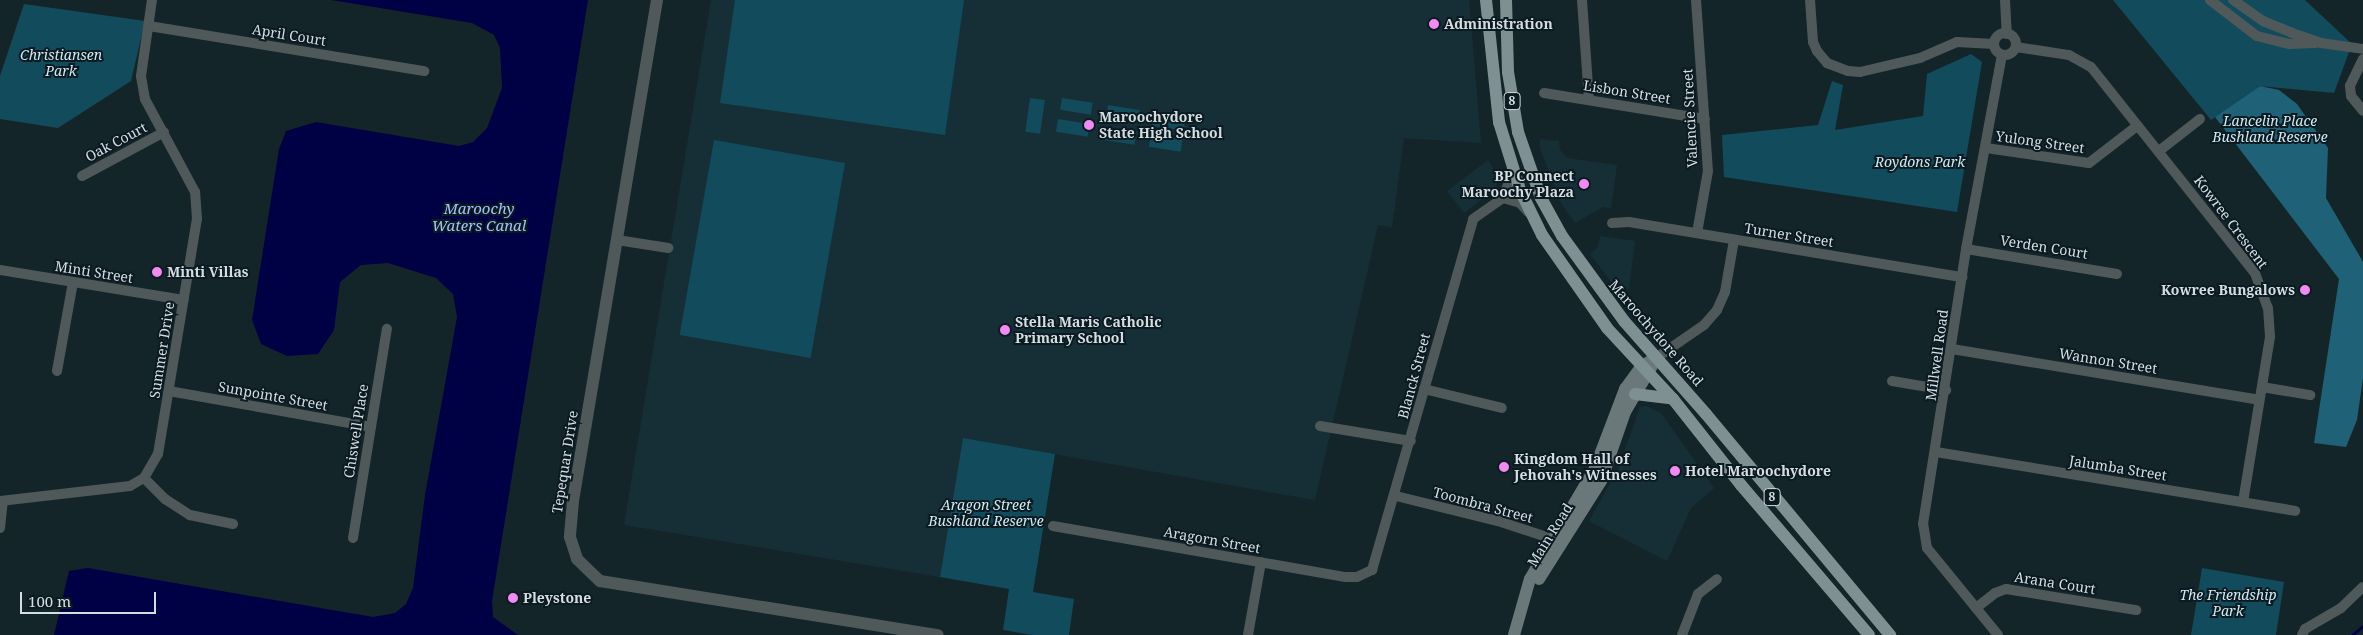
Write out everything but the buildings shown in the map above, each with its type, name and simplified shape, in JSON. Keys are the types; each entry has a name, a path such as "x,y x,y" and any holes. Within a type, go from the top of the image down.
{"main road":[{"name":"8","path":"1486,0 1495,98 1513,170 1532,216 1588,303 1673,399 1741,485 1869,635"},
{"name":"Maroochydore Road","path":"1506,0 1507,64 1513,108 1541,198 1576,258 1656,358 1890,635"},
{"name":"Main Road","path":"1557,540 1595,468 1622,394 1656,358"},
{"name":"Main Road","path":"1514,635 1530,579 1601,481 1625,412 1646,369"},
{"path":"1635,394 1673,399"}],"street":[{"name":"Summer Drive","path":"144,478 158,454 197,219 195,192 145,99 141,76 152,0"},
{"name":"Tepequar Drive","path":"656,0 618,240 573,501 570,536 577,559 600,581 938,635"},
{"path":"1582,0 1590,100"},
{"name":"Valencie Street","path":"1696,0 1706,118 1708,170 1697,233"},
{"path":"1810,0 1813,42 1817,51 1827,63 1848,71 1860,72 1920,58 1957,42 1994,44"},
{"path":"2005,0 2007,34"},
{"path":"2210,0 2257,36 2290,44 2321,43 2363,49"},
{"path":"2233,0 2263,21 2321,43"},
{"name":"April Court","path":"149,26 424,71"},
{"path":"2007,34 2014,38 2016,46 2011,54 2002,55 1996,51 1994,44 1998,36 2007,34"},
{"name":"Kowree Crescent","path":"2016,46 2083,60 2159,151 2255,273 2268,308 2270,337 2242,502"},
{"name":"Millwell Road","path":"1998,635 1927,548 1923,524 1946,390 1966,249 2002,55"},
{"path":"2363,59 2350,86 2351,96 2363,111"},
{"name":"Lisbon Street","path":"1544,93 1706,118"},
{"path":"2159,151 2200,120"},
{"name":"Yulong Street","path":"1986,148 2089,163 2137,126"},
{"name":"Oak Court","path":"82,176 164,132"},
{"path":"1513,170 1503,198 1520,203 1532,216"},
{"name":"Blanck Street","path":"1367,574 1377,562 1473,219 1503,198"},
{"name":"Turner Street","path":"1612,223 1629,222 1962,278"},
{"path":"618,240 668,248"},
{"path":"1656,358 1704,325 1716,310 1724,292 1734,240"},
{"name":"Verden Court","path":"1966,249 2117,274"},
{"name":"Minti Street","path":"0,270 184,300"},
{"path":"57,372 72,282"},
{"name":"Chiswell Place","path":"353,538 387,329"},
{"name":"Wannon Street","path":"1952,349 2259,400"},
{"path":"1892,382 1946,390"},
{"path":"2262,387 2310,395"},
{"path":"1424,389 1502,408"},
{"name":"Sunpointe Street","path":"169,391 371,428"},
{"path":"1320,426 1410,441"},
{"name":"Jalumba Street","path":"1936,452 2295,511"},
{"path":"0,528 1,501 114,490 130,486 144,478 184,512 233,524"},
{"name":"Toombra Street","path":"1396,496 1557,540"},
{"name":"Aragorn Street","path":"1053,526 1346,576 1367,574"},
{"path":"1248,635 1261,562"},
{"path":"1682,635 1698,594 1717,579"},
{"path":"2302,635 2305,630 2341,608 2363,587"},
{"name":"Arana Court","path":"1976,608 1995,593 2006,589 2136,610"}],"shaded area":[{"name":"Stella Maris Catholic Primary School","path":"711,0 1469,0 1481,143 1404,138 1392,227 1378,225 1315,500 963,438 940,577 624,525"},
{"name":"BP Connect Maroochy Plaza","path":"1540,139 1559,141 1560,150 1567,158 1617,165 1611,208 1603,207 1575,223 1561,203 1540,148"},
{"path":"1488,160 1498,176 1496,188 1464,213 1447,191"},
{"path":"1600,236 1635,241 1629,289 1615,287 1590,254 1598,247"},
{"name":"Hotel Maroochydore","path":"1647,406 1661,413 1714,488 1691,508 1667,561 1589,521 1618,469 1640,407"}],"green space":[{"path":"735,0 964,0 945,135 720,103"},
{"path":"2113,0 2305,0 2352,44 2334,93 2260,86 2211,120"},
{"name":"Christiansen Park","path":"24,4 145,21 131,81 58,128 0,119 0,76"},
{"name":"Roydons Park","path":"1971,54 1982,62 1957,212 1724,177 1722,135 1818,125 1832,81 1843,85 1835,130 1923,116 1927,74"},
{"name":"Lancelin Place Bushland Reserve","path":"2260,86 2279,90 2297,104 2328,148 2326,198 2363,262 2363,378 2357,420 2346,447 2314,443 2339,279 2215,117"},
{"path":"1030,98 1045,100 1040,134 1025,132"},
{"path":"1062,98 1093,103 1091,115 1060,110"},
{"path":"1108,105 1140,110 1138,123 1106,118"},
{"path":"1154,113 1186,118 1184,131 1152,126"},
{"path":"1058,119 1090,124 1088,137 1056,132"},
{"path":"1105,127 1137,132 1135,145 1103,140"},
{"path":"1151,134 1183,139 1181,152 1149,147"},
{"path":"714,140 845,163 811,358 680,335"},
{"name":"Aragon Street Bushland Reserve","path":"963,438 1055,454 1033,592 1074,599 1069,635 1033,635 1003,630 1009,589 940,577"},
{"name":"The Friendship Park","path":"2202,568 2284,582 2276,635 2191,635"}],"water":[{"name":"Maroochy Waters Canal","path":"331,0 588,0 492,601 493,617 518,635 54,635 69,571 88,568 373,617 395,613 406,604 413,588 425,495 457,317 453,294 436,278 388,263 361,265 340,282 334,330 318,354 287,356 261,344 252,320 279,149 286,131 316,122 459,146 473,142 487,128 502,88 500,48 494,35 472,23"}],"waterway":[{"path":"2352,635 2363,626"}],"place":[{"name":"Administration","path":"1434,24"},
{"name":"Maroochydore State High School","path":"1089,125"},
{"name":"BP Connect Maroochy Plaza","path":"1584,184"},
{"name":"Minti Villas","path":"157,272"},
{"name":"Kowree Bungalows","path":"2305,290"},
{"name":"Stella Maris Catholic Primary School","path":"1005,330"},
{"name":"Kingdom Hall of Jehovah's Witnesses","path":"1504,467"},
{"name":"Hotel Maroochydore","path":"1675,471"},
{"name":"Pleystone","path":"513,598"}]}
